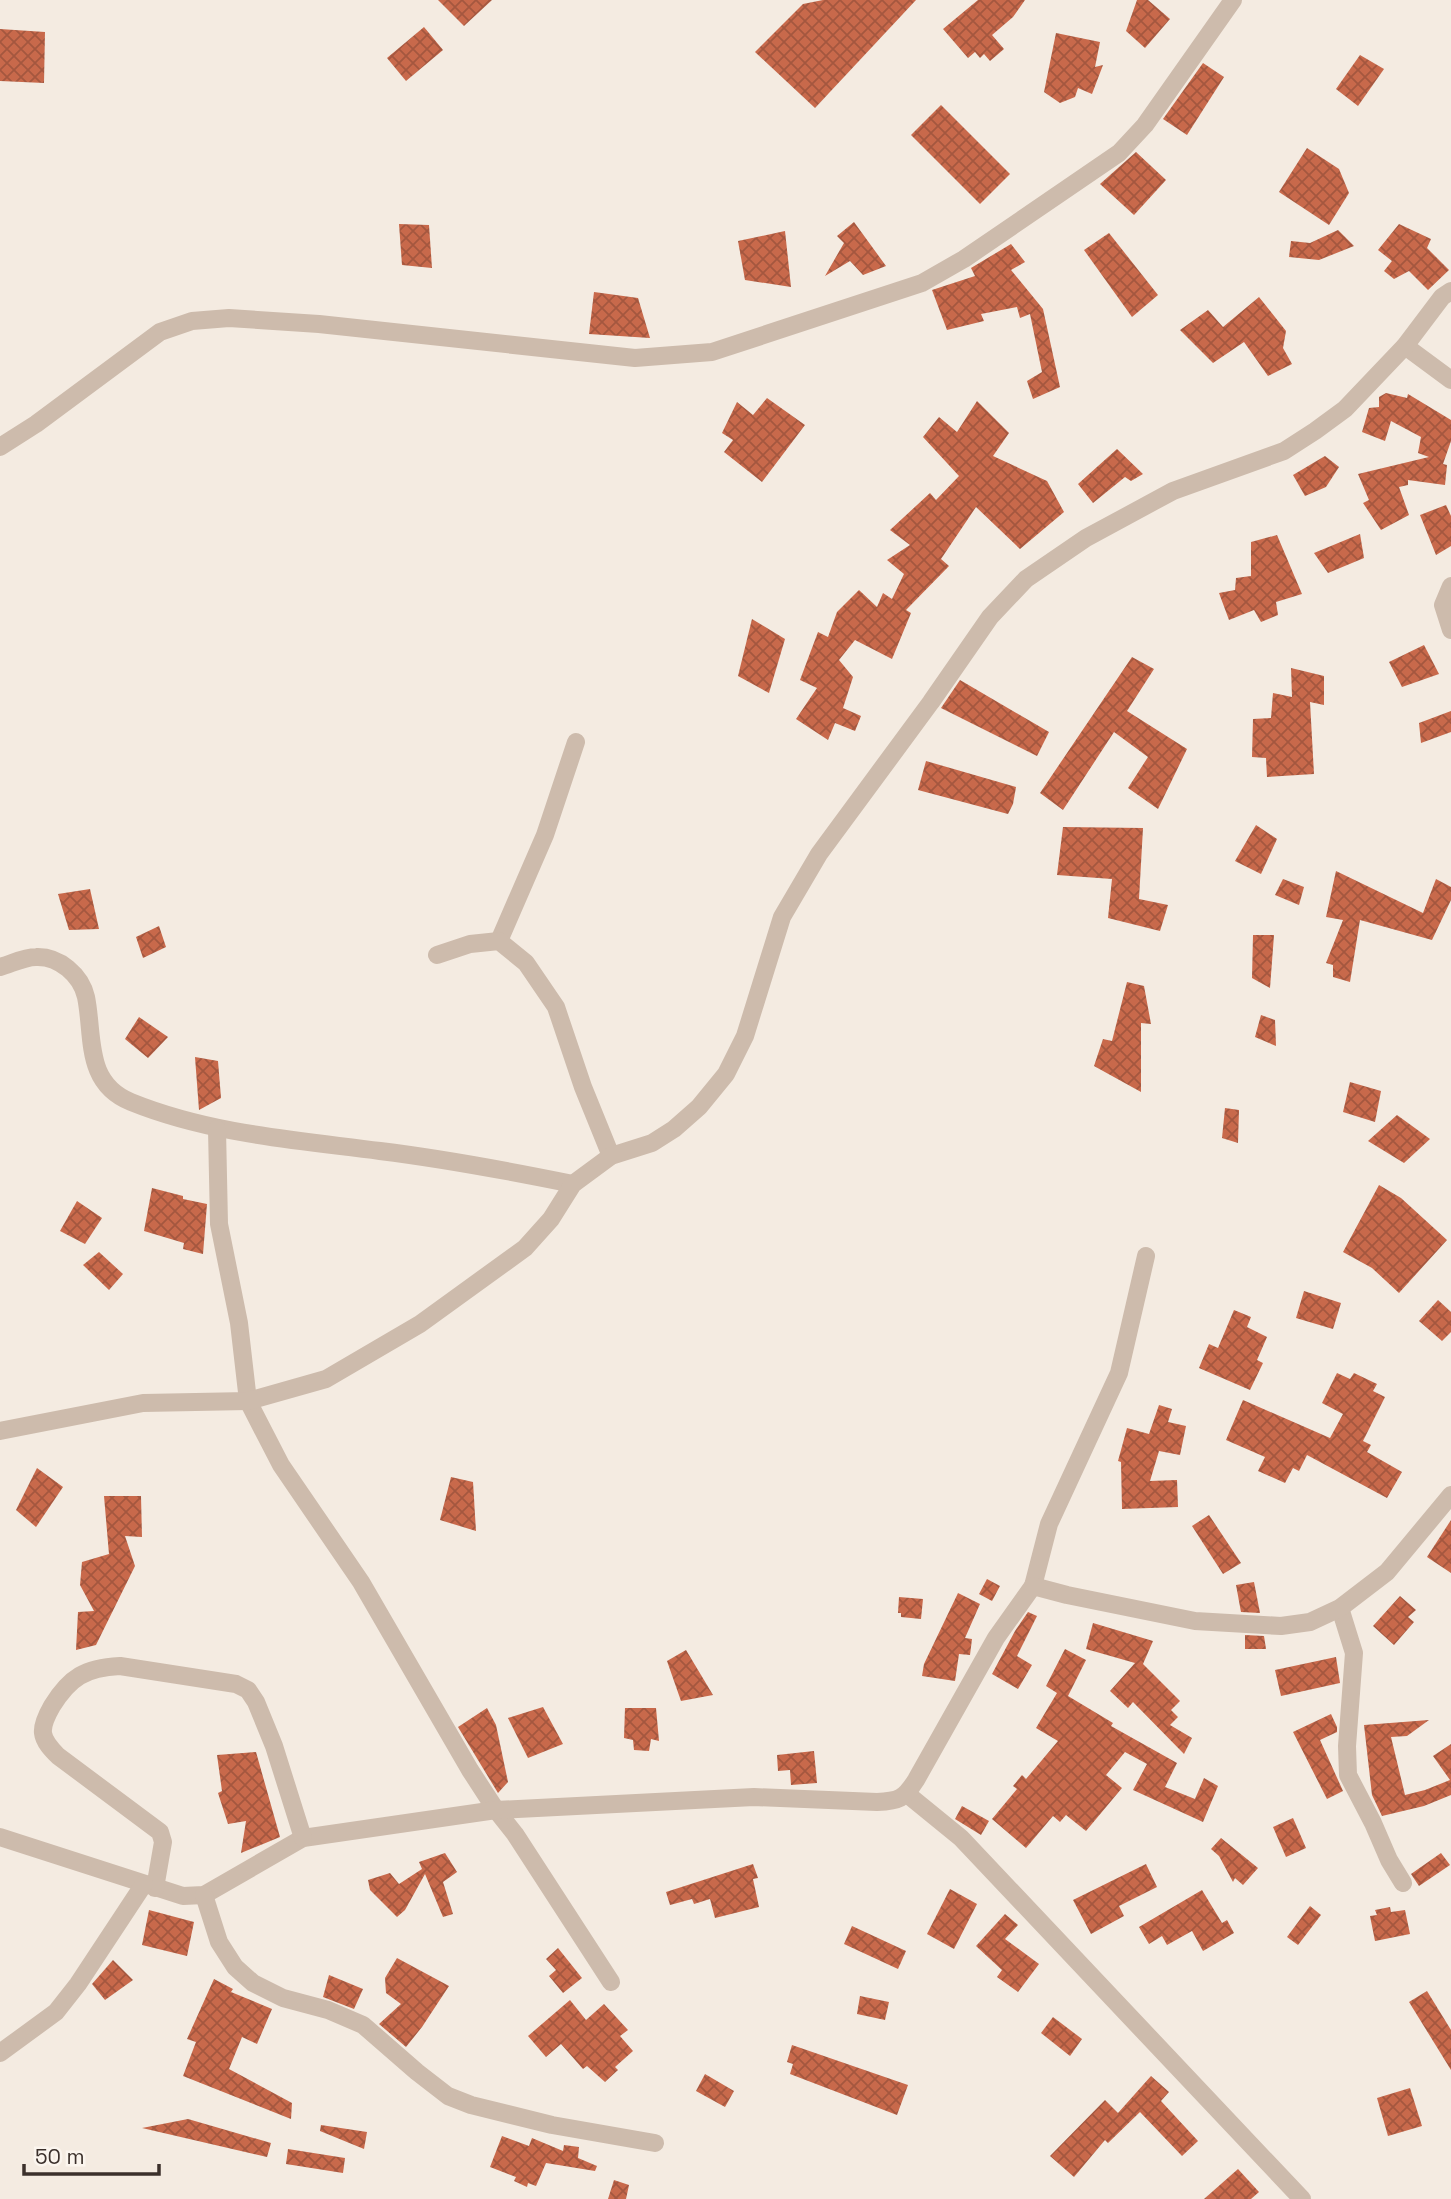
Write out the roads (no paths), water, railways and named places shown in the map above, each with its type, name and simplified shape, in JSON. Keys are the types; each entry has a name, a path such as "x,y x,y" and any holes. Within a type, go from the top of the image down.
{"street":[{"path":"0,447 36,424 160,332 192,321 229,318 319,324 635,358 712,352 922,282 964,259 1119,153 1144,125 1224,3"},
{"path":"0,1430 143,1403 247,1401 326,1379 420,1324 525,1248 551,1219 573,1184 611,1156 652,1143 674,1129 699,1107 726,1074 745,1036 782,916 818,854 932,702 990,617 1026,579 1086,538 1173,491 1284,451 1345,409 1405,346 1442,297 1451,290"},
{"path":"1405,346 1451,380"},
{"path":"1451,586 1443,605 1451,630"},
{"path":"499,941 545,835 576,742"},
{"path":"437,955 470,944 499,941 526,963 556,1007 583,1087 611,1156"},
{"path":"0,967 36,957 55,960 72,971 85,994 91,1051 100,1074 113,1091 157,1111 217,1129 405,1154 573,1184"},
{"path":"217,1129 219,1224 239,1323 247,1401 281,1465 361,1582 470,1770 611,1982"},
{"path":"0,1837 183,1896 204,1895 303,1838 496,1810 754,1797 895,1801 907,1794 996,1639 1033,1586 1049,1524 1119,1373 1146,1256"},
{"path":"1033,1586 1195,1621 1281,1626 1310,1622 1340,1608 1387,1572 1451,1495"},
{"path":"1340,1608 1354,1653 1347,1746 1348,1775 1403,1884"},
{"path":"0,2053 56,2012 78,1984 149,1886 163,1842 160,1832 58,1756 46,1742 42,1732 48,1712 62,1689 78,1675 100,1667 120,1665 236,1684 248,1690 256,1702 274,1746 303,1838"},
{"path":"907,1794 961,1838 1302,2199"},
{"path":"204,1895 219,1942 236,1967 253,1983 283,1998 327,2010 363,2025 416,2073 448,2096 471,2105 552,2125 655,2143"}]}
